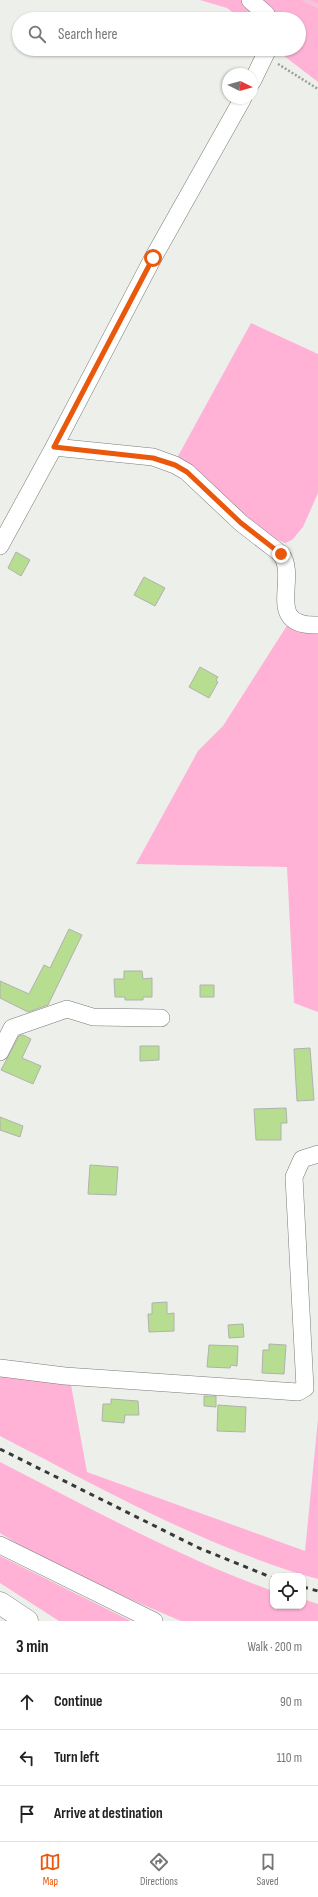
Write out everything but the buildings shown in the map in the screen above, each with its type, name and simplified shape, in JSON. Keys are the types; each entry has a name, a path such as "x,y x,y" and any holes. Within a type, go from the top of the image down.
{"main road":[{"path":"0,1603 27,1621"}],"street":[{"path":"250,0 264,12"},
{"path":"258,70 265,56"},
{"path":"0,546 54,447 153,258 240,104"},
{"path":"54,447 165,460 187,472 241,523 281,554 286,561 287,573 285,602 287,612 293,619 303,624 318,625"},
{"path":"0,1052 12,1028 67,1009 93,1018 161,1018"},
{"path":"0,1368 65,1376 298,1392 304,1388 294,1177 302,1159 318,1154"},
{"path":"0,1545 154,1621"}],"path":[{"path":"271,56 318,89"}],"shaded area":[{"path":"200,0 318,0 318,82 284,56 306,56 306,12 232,12 227,8"},
{"path":"251,323 318,354 318,493 303,527 292,540 285,543 272,537 243,517 177,458"},
{"path":"288,624 318,631 318,1012 294,1003 287,867 136,864 198,751 223,726"},
{"path":"0,1373 71,1385 87,1472 305,1551 318,1419 318,1579 306,1575 306,1573 299,1573 276,1566 195,1534 116,1496 0,1436"},
{"path":"0,1462 135,1531 203,1563 270,1590 270,1609 306,1609 306,1600 318,1604 318,1621 181,1621 132,1600 29,1551 0,1533"},
{"path":"0,1556 131,1621 59,1621 0,1583"}],"waterway":[{"path":"305,0 318,6"}],"railway":[{"path":"0,1449 199,1548 270,1577"},
{"path":"306,1588 318,1591"}],"route":[{"path":"153,258 54,447 165,460 187,472 241,523 281,554"}]}
